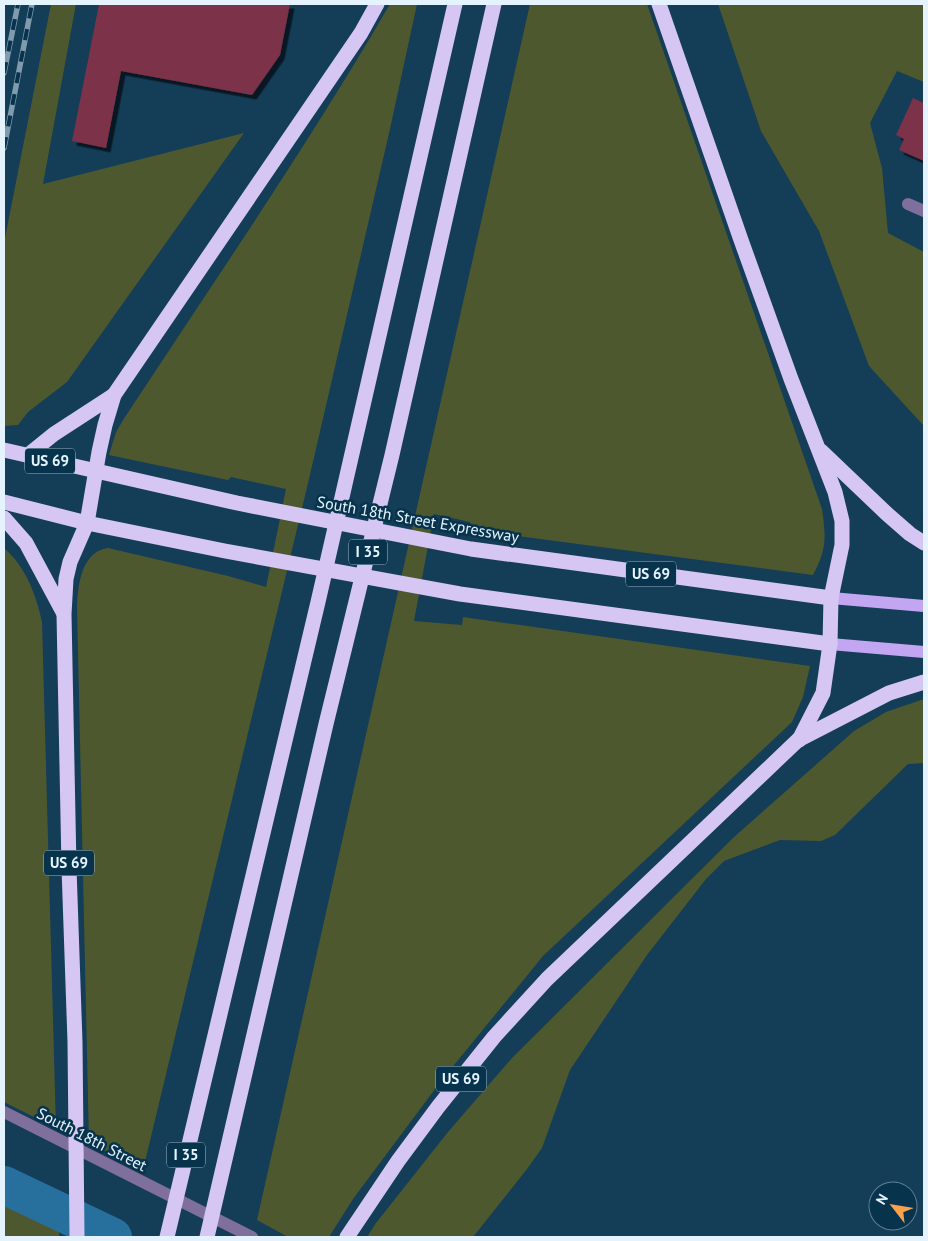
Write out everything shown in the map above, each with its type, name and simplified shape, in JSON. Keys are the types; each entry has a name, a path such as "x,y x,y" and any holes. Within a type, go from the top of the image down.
{"highway":[{"path":"64,614 66,579 70,562 87,524 105,424 114,395 355,41 377,4"},
{"name":"I 35","path":"167,1237 318,602 455,4"},
{"name":"I 35","path":"207,1237 326,724 394,445 494,4"},
{"path":"659,4 741,240 835,492 842,521 842,545 831,598"},
{"path":"28,455 54,434 114,395"},
{"path":"818,448 886,513 910,534 924,543"},
{"name":"South 18th Street Expressway","path":"4,450 237,503 472,550 831,598"},
{"path":"4,502 87,524 460,594 830,644"},
{"name":"US 69","path":"4,518 26,543 64,614 77,1237"},
{"name":"US 69","path":"347,1237 438,1107 494,1037 547,979 798,740 824,693 830,644 831,598"},
{"path":"798,740 889,693 924,682"}],"main road":[{"path":"831,598 924,606"},
{"path":"830,644 924,652"}],"street":[{"path":"908,204 924,211"},
{"name":"South 18th Street","path":"4,1112 252,1237"}],"green space":[{"path":"51,4 76,4 43,184 244,133 67,382 28,412 18,425 4,426 4,243"},
{"path":"390,4 417,4 309,479 143,1170 89,1143 78,589 83,571 92,556 108,548 228,576 266,587 286,489 231,477 228,480 109,455 116,432 125,417 294,161"},
{"path":"530,4 647,4 822,509 825,535 823,550 813,575 471,530 470,522 434,514 414,621 462,625 463,617 810,666 803,697 792,722 543,956 441,1081 353,1199 329,1237 288,1237 257,1220"},
{"path":"718,4 924,4 924,82 897,71 870,123 882,168 888,233 924,252 924,426 869,366 819,231 761,131"},
{"path":"4,548 18,564 29,582 42,622 56,1128 4,1102"},
{"path":"924,699 924,763 908,764 835,835 821,841 780,840 724,861 706,879 647,955 570,1070 542,1148 473,1237 367,1237 448,1132 512,1058 733,838 854,731 886,712"},
{"path":"4,1202 59,1228 59,1237 4,1237"}],"building":[{"path":"99,4 290,4 280,55 252,95 121,71 106,148 72,141"},
{"path":"913,98 924,103 924,161 899,150 904,139 896,135"}],"waterway":[{"path":"4,1185 113,1237"}],"railway":[{"path":"4,73 18,4"},
{"path":"4,148 32,4"}]}
